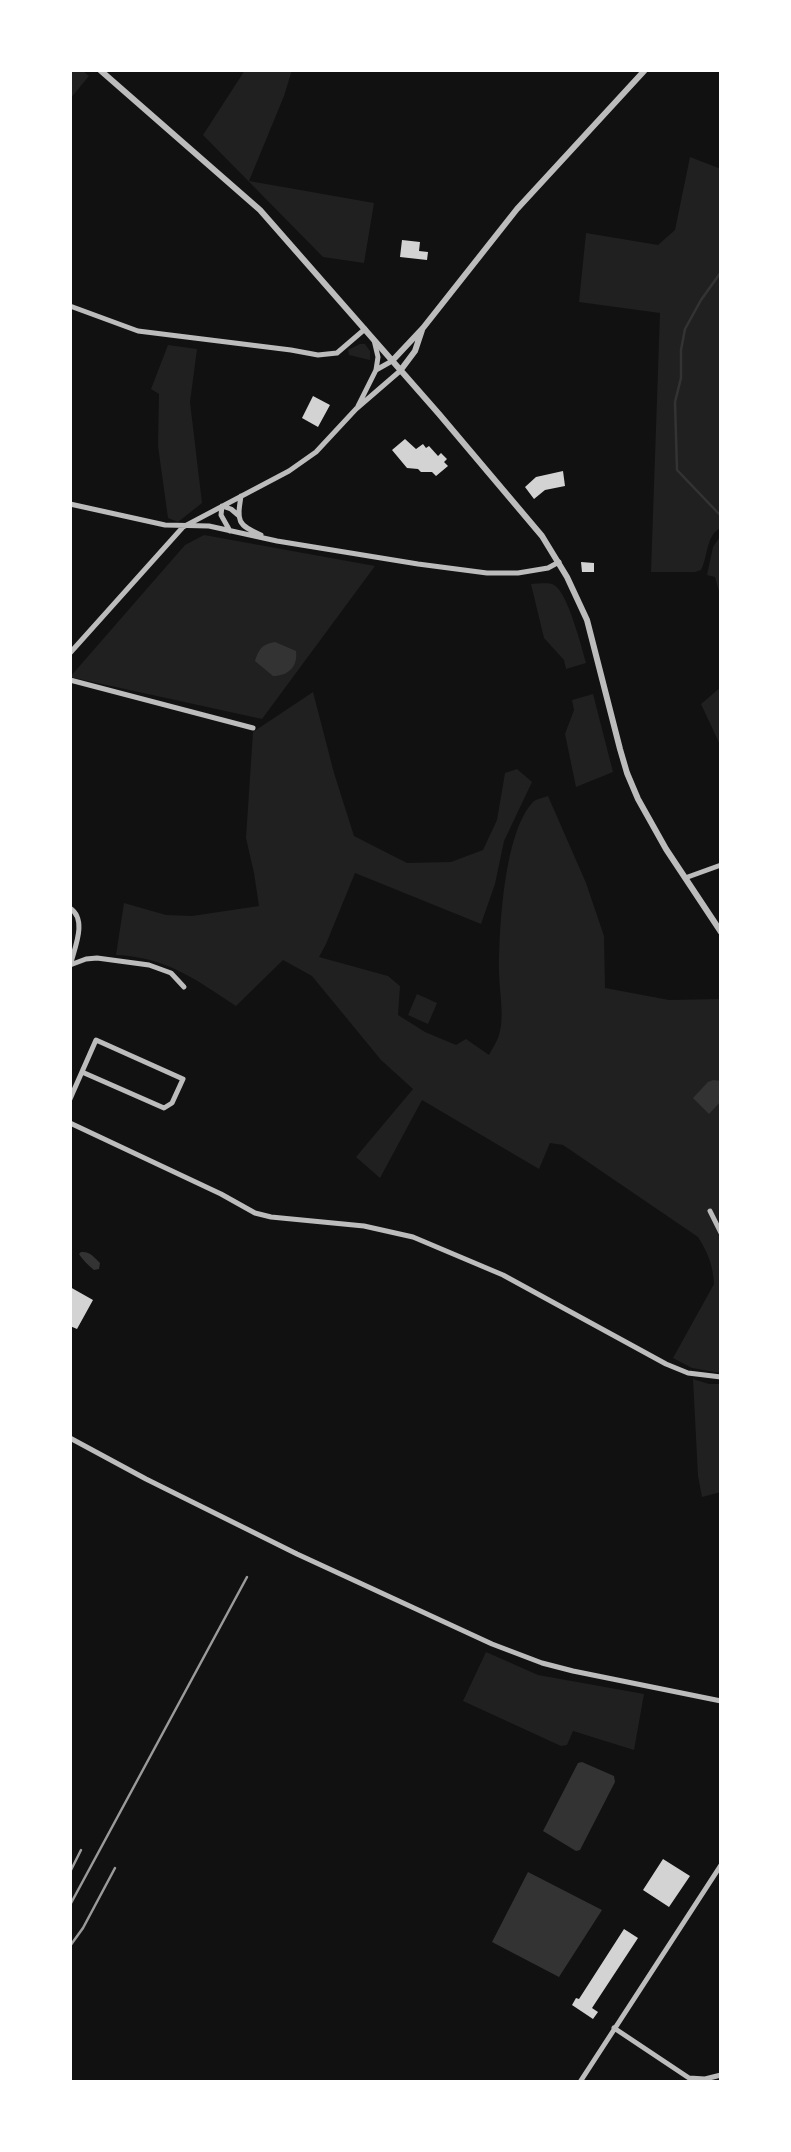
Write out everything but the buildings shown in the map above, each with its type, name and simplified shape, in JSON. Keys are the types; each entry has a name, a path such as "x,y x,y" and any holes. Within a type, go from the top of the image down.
{"street":[{"path":"100,70 260,210 531,522 559,562 587,620 627,773 649,820 721,932"},
{"path":"376,370 392,361 423,328 517,209 645,70"},
{"path":"70,306 138,331 318,355 337,353 365,329"},
{"path":"70,653 183,527 289,471 316,452 356,409 400,371 415,351 423,328"},
{"path":"356,409 376,370 379,357 374,340"},
{"path":"238,515 241,496"},
{"path":"70,504 165,525 201,525 418,565 487,573 518,573 548,568 559,562"},
{"path":"222,506 232,509 248,530 277,541"},
{"path":"222,506 221,514 230,531"},
{"path":"70,680 254,727"},
{"path":"685,878 721,865"},
{"path":"70,908 75,912 80,926 70,965"},
{"path":"70,965 86,958 149,965 171,973 184,987"},
{"path":"70,1099 96,1040 183,1079 172,1103 164,1108 82,1072"},
{"path":"70,1123 221,1194 255,1213 364,1226 413,1237 503,1275 666,1364 688,1373 721,1377"},
{"path":"710,1211 721,1233"},
{"path":"70,1438 297,1554 492,1644 562,1669 721,1701"},
{"path":"580,2082 721,1866"},
{"path":"614,2028 689,2078 705,2079 721,2075"}],"shaded area":[{"path":"70,70 82,70 89,76 70,99"},
{"path":"245,70 292,70 249,181 374,203 364,263 323,257 203,135"},
{"path":"690,157 721,169 721,528 710,540 701,570 651,572 660,313 579,302 586,233 658,245 675,230"},
{"path":"365,344 370,351 370,360 349,355 348,350"},
{"path":"168,345 197,349 190,402 202,503 178,522 168,518 158,446 159,394 151,389"},
{"path":"204,535 375,566 262,719 70,677 185,545"},
{"path":"721,535 721,599 715,577 707,575 713,547"},
{"path":"531,584 552,584 559,589 573,621 586,663 566,669 564,660 544,638"},
{"path":"275,642 296,651 296,657 291,670 273,676 255,661 262,648"},
{"path":"721,687 721,747 701,704"},
{"path":"313,692 354,836 407,863 451,862 483,850 497,820 505,773 517,769 532,782 504,841 495,884 481,924 355,873 319,957 388,976 400,986 398,1015 425,1032 456,1045 466,1039 489,1055 501,1028 500,931 509,858 523,816 533,802 548,796 586,883 604,936 605,988 669,1000 721,999 721,1373 692,1368 673,1358 714,1284 709,1259 698,1237 563,1145 550,1143 539,1169 422,1100 380,1178 356,1157 413,1089 381,1060 312,976 283,960 236,1006 165,965 116,955 124,903 166,915 192,916 259,906 246,838 253,732"},
{"path":"593,694 613,772 576,787 565,734 574,710 572,700"},
{"path":"417,994 437,1003 428,1024 408,1015"},
{"path":"713,1080 721,1081 721,1101 709,1114 693,1098"},
{"path":"87,1252 94,1257 100,1263 99,1269 90,1267 79,1254"},
{"path":"693,1379 709,1384 721,1384 721,1492 702,1497 698,1476"},
{"path":"486,1652 538,1675 644,1694 634,1750 573,1731 567,1745 561,1746 463,1701"},
{"path":"582,1762 614,1776 615,1782 580,1850 576,1851 543,1831 578,1763"},
{"path":"528,1872 602,1910 559,1977 492,1942"}],"waterway":[{"path":"721,272 685,329 681,350 681,378 675,402 677,470 721,516"}],"railway":[{"path":"70,1905 247,1577"},
{"path":"70,1872 81,1850"},
{"path":"70,1946 83,1928 115,1868"}]}
